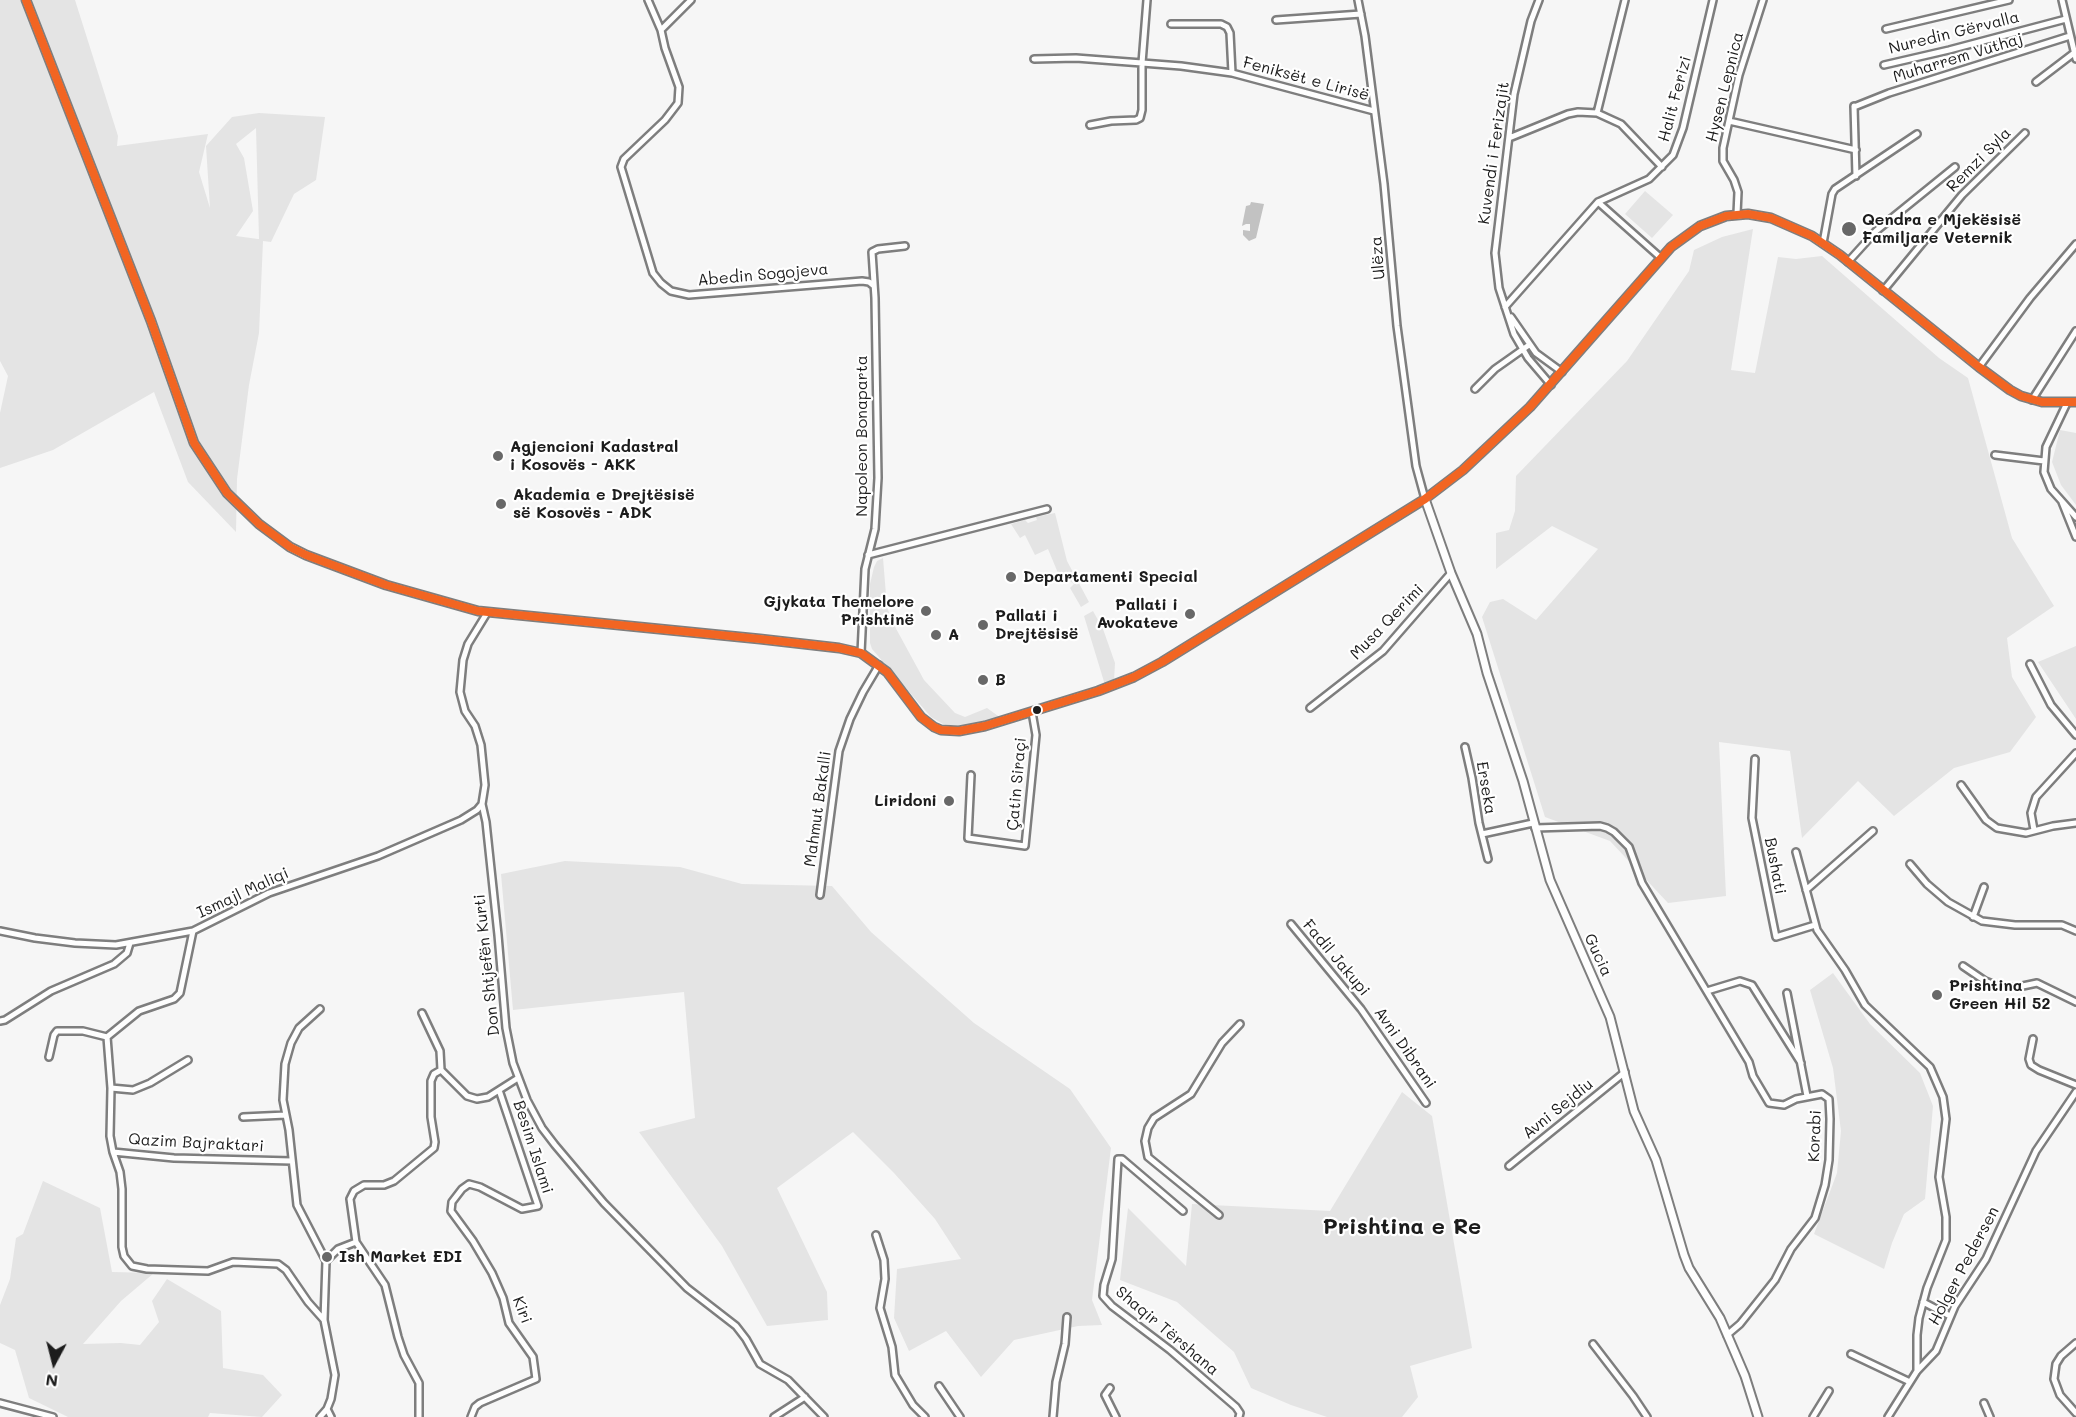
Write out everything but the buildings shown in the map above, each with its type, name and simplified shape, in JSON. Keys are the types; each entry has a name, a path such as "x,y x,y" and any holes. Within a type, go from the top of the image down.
{"street":[{"path":"26,0 151,321 194,443 227,493 267,530 306,555 386,585 451,605 487,613 760,639 839,648 861,653 879,665 927,723 941,730 970,729 1114,686 1162,662 1425,499 1467,466 1551,385 1660,258 1681,239 1700,226 1716,219 1737,214 1770,218 1800,230 1848,261 1978,367 2010,390 2032,400 2076,402"},
{"path":"648,0 661,30 691,0"},
{"path":"1090,125 1140,118 1147,0"},
{"name":"Ulëza","path":"1358,0 1384,184 1397,326 1416,466 1425,499"},
{"name":"Kuvendi i Ferizajit","path":"1506,309 1496,276 1495,253 1519,72 1531,21 1539,0"},
{"path":"1597,113 1624,0"},
{"name":"Halit Ferizi","path":"1506,309 1598,201 1648,179 1673,155 1680,140 1713,0"},
{"name":"Hysen Lepnica","path":"1737,214 1737,186 1722,156 1742,67 1763,0"},
{"path":"1886,29 2009,0"},
{"path":"2036,82 2075,56 2062,0"},
{"path":"1276,20 1361,14"},
{"name":"Nuredin Gërvalla","path":"1884,65 2066,19"},
{"name":"Feniksët e Lirisë","path":"1172,24 1221,24 1227,27 1230,33 1232,73"},
{"name":"Abedin Sogojeva","path":"661,30 679,87 678,103 665,120 624,159 621,167 651,267 657,278 671,291 688,295 862,281 874,286"},
{"name":"Muharrem Vuthaj","path":"1856,176 1854,105 2070,36"},
{"name":"Feniksët e Lirisë","path":"1034,59 1065,58 1142,63 1232,73 1374,111"},
{"path":"1509,138 1568,114 1597,113 1621,124 1662,167"},
{"path":"1730,121 1856,150"},
{"name":"Remzi Syla","path":"1883,291 1962,195 2025,133"},
{"path":"1823,243 1832,194 1839,184 1856,176 1917,134"},
{"path":"1848,261 1876,231 1955,166"},
{"path":"1598,201 1660,258"},
{"path":"1978,367 2030,298 2076,244"},
{"name":"Napoleon Bonaparta","path":"861,653 864,579 876,517 878,466 872,252 878,249 905,246"},
{"path":"1506,309 1510,324 1523,350 1551,385"},
{"path":"1506,309 1529,345 1540,357 1562,372"},
{"path":"2032,400 2076,331"},
{"path":"1475,389 1495,369 1529,345"},
{"path":"2067,403 2050,437 2044,460 2044,472 2047,481 2076,518"},
{"path":"1995,455 2044,460"},
{"name":"Gucia","path":"1425,499 1451,573 1477,634 1487,673 1523,782 1550,880 1610,1017 1634,1111 1656,1160 1685,1257 1727,1335 1745,1376 1758,1417"},
{"path":"2061,500 2076,537"},
{"path":"868,555 1047,509"},
{"name":"Musa Qerimi","path":"1310,708 1383,651 1451,573"},
{"name":"Don Shtjefën Kurti","path":"487,613 468,644 460,682 461,702 475,726 481,745 485,785 482,804 486,822 506,1028 518,1078 527,1100 542,1128 604,1203 696,1298 736,1326 760,1364 788,1380 824,1417"},
{"path":"2030,664 2051,705 2076,735"},
{"name":"Mahmut Bakalli","path":"820,895 839,751 854,710 879,665"},
{"name":"Çatin Siraçi","path":"971,775 968,838 1025,846 1035,735 1032,712"},
{"name":"Erseka","path":"1465,747 1488,858"},
{"path":"2034,830 2031,813 2036,797 2076,753"},
{"name":"Bushati","path":"1755,759 1752,818 1776,937 1815,925"},
{"path":"1961,785 1991,825 2009,831 2026,832 2076,823"},
{"name":"Ismajl Maliqi","path":"0,931 75,943 117,945 193,931 269,893 300,881 359,864 461,820 482,804"},
{"name":"Erseka","path":"1482,834 1534,825 1600,826 1614,832 1629,847 1642,883 1707,992"},
{"path":"1806,890 1873,831"},
{"path":"1796,852 1815,925 1865,1005 1930,1067 1943,1098 1946,1119 1939,1177 1946,1217 1946,1240 1923,1302 1917,1335 1917,1371"},
{"path":"1910,864 1927,884 1948,902 1982,921 2014,925 2062,925 2076,931"},
{"path":"1973,917 1984,886"},
{"name":"Fadil Jakupi","path":"1291,924 1361,1009"},
{"path":"49,1057 57,1031 83,1031 107,1037 139,1011 174,999 180,993 193,931"},
{"path":"0,1021 51,991 114,964 127,953 130,943"},
{"path":"1963,966 1993,985 2008,988 2037,983 2076,1002"},
{"path":"1707,992 1740,981 1752,985 1801,1063"},
{"name":"Korabi","path":"1707,992 1749,1062 1753,1076 1769,1103 1784,1105 1807,1096 1822,1094 1830,1103 1829,1160 1818,1210 1810,1226 1791,1249 1775,1280 1740,1324 1727,1335"},
{"path":"1787,993 1807,1096"},
{"path":"320,1009 295,1034 287,1055 282,1089 297,1205 326,1262 324,1320 335,1375 327,1409 320,1417"},
{"name":"Avni Dibrani","path":"1361,1009 1426,1103"},
{"path":"422,1013 437,1044 441,1071 456,1087 471,1098 483,1098 518,1078"},
{"path":"1220,1215 1148,1157 1145,1141 1148,1128 1154,1118 1191,1094 1222,1043 1240,1024"},
{"name":"Qazim Bajraktari","path":"107,1037 111,1088 110,1136 113,1152 174,1158 292,1161"},
{"path":"2033,1039 2029,1059 2031,1065 2076,1085"},
{"path":"111,1088 133,1090 150,1083 188,1060"},
{"path":"419,1417 419,1383 398,1337 385,1285 356,1242 350,1199 354,1191 364,1185 384,1185 394,1181 434,1148 431,1082 434,1074 441,1071"},
{"name":"Avni Sejdiu","path":"1509,1166 1625,1072"},
{"name":"Besim Islami","path":"465,1185 475,1185 522,1209 538,1206 499,1090"},
{"name":"Holger Pedersen","path":"1888,1417 1917,1371 1936,1351 1950,1316 1986,1259 2036,1151 2076,1092"},
{"path":"243,1117 285,1115"},
{"path":"113,1152 123,1189 122,1247 124,1256 132,1266 147,1269 208,1271 233,1262 278,1264 286,1270 308,1302 324,1320"},
{"name":"Shaqir Tërshana","path":"1183,1211 1122,1159 1118,1159 1112,1258 1103,1296 1112,1306 1170,1350 1236,1407 1240,1413 1239,1417"},
{"name":"Kiri","path":"465,1185 452,1202 451,1211 492,1273 513,1330 533,1357 536,1380 480,1403 475,1407 471,1417"},
{"path":"876,1235 884,1260 885,1279 880,1308 892,1347 895,1375 898,1384 913,1405 925,1417"},
{"path":"326,1262 338,1248 356,1242"},
{"path":"1923,1302 1950,1316"},
{"path":"1053,1417 1056,1382 1065,1344 1067,1317"},
{"path":"2076,1343 2061,1356 2056,1364 2054,1379 2060,1395 2076,1413"},
{"path":"1593,1344 1647,1417"},
{"path":"1851,1354 1910,1382"},
{"path":"939,1386 960,1417"},
{"path":"1110,1388 1104,1395 1116,1417"},
{"path":"1813,1417 1829,1391"},
{"path":"774,1417 805,1396"},
{"path":"0,1403 52,1417"},
{"path":"1984,1403 1990,1417"},
{"path":"327,1409 331,1417"}],"shaded area":[{"path":"0,0 75,0 118,136 117,146 208,134 199,172 210,208 206,146 232,117 259,113 325,117 316,180 294,194 271,242 263,241 259,333 249,385 237,479 236,532 188,482 154,392 53,450 0,468 0,413 8,376 0,361","holes":["256,128 259,239 236,236 253,211 244,158 236,144"]},
{"path":"1645,191 1673,215 1652,238 1625,214"},
{"path":"1251,202 1264,204 1256,238 1249,241 1243,235 1243,230 1250,231 1250,224 1242,226 1246,206"},
{"path":"1753,229 1731,370 1755,373 1778,257 1796,259 1822,256 1939,358 1968,378 2012,538 2054,606 2007,638 2012,677 2036,717 2010,752 1954,768 1894,816 1858,781 1802,838 1790,751 1719,742 1726,896 1668,903 1610,841 1545,817 1482,617 1490,602 1503,599 1536,620 1598,549 1552,526 1496,569 1496,533 1509,530 1515,511 1516,476 1627,361 1689,271 1694,250 1722,237"},
{"path":"2060,430 2076,433 2076,505 2061,485 2052,462"},
{"path":"1055,513 1067,561 1089,602 1081,607 1070,588 1074,584 1070,581 1066,583 1058,573 1048,549 1035,555 1025,535 1020,538 1011,524 1025,520 1028,523 1037,520 1036,517"},
{"path":"883,558 887,607 893,623 924,680 955,713 965,717 987,708 1001,718 963,727 943,724 931,717 872,649 870,643 870,584 877,561"},
{"path":"1093,611 1103,629 1115,663 1114,681 1105,685 1084,616"},
{"path":"2076,646 2076,719 2038,662"},
{"path":"565,861 680,867 742,884 832,886 871,932 974,1023 1070,1089 1111,1148 1092,1300 1102,1325 1078,1326 1014,1340 981,1377 946,1331 909,1351 894,1318 897,1269 961,1259 935,1219 853,1132 777,1188 827,1292 828,1320 767,1326 722,1246 639,1132 695,1118 684,992 513,1010 501,874"},
{"path":"1833,973 1870,1024 1920,1073 1933,1106 1925,1199 1904,1214 1884,1269 1814,1234 1837,1173 1841,1131 1833,1068 1810,990"},
{"path":"1402,1092 1432,1116 1472,1348 1410,1366 1418,1397 1402,1417 1327,1417 1251,1388 1234,1352 1177,1302 1120,1280 1128,1208 1186,1266 1192,1204 1330,1211"},
{"path":"43,1181 100,1208 112,1272 154,1273 121,1301 83,1344 140,1345 159,1322 152,1301 167,1279 221,1311 223,1368 263,1375 282,1395 262,1417 210,1413 208,1417 68,1417 29,1398 15,1350 0,1343 0,1305 10,1279 16,1238 23,1234"}],"transit line":[{"path":"26,0 151,321 194,443 227,493 259,524 290,547 306,555 386,585 478,611 760,639 839,648 861,653 887,672 921,717 941,730 959,731 985,726 1098,691 1134,677 1162,662 1425,499 1463,470 1530,407 1671,247 1700,226 1726,216 1748,214 1771,218 1812,236 1840,255 2010,390 2042,402 2076,402"}],"place":[{"name":"Qendra e Mjekësisë Familjare Veternik","path":"1849,229"},
{"name":"Agjencioni Kadastral i Kosovës - AKK","path":"498,456"},
{"name":"Akademia e Drejtësisë së Kosovës - ADK","path":"501,504"},
{"name":"Departamenti Special","path":"1011,577"},
{"name":"Gjykata Themelore Prishtinë","path":"926,611"},
{"name":"Pallati i Avokateve","path":"1190,614"},
{"name":"Pallati i Drejtësisë","path":"983,625"},
{"name":"A","path":"936,635"},
{"name":"B","path":"983,680"},
{"name":"Liridoni","path":"949,801"},
{"name":"Prishtina Green Hil 52","path":"1937,995"},
{"name":"Ish Market EDI","path":"327,1257"}],"district":[{"name":"Prishtina e Re","path":"1402,1227"}]}
